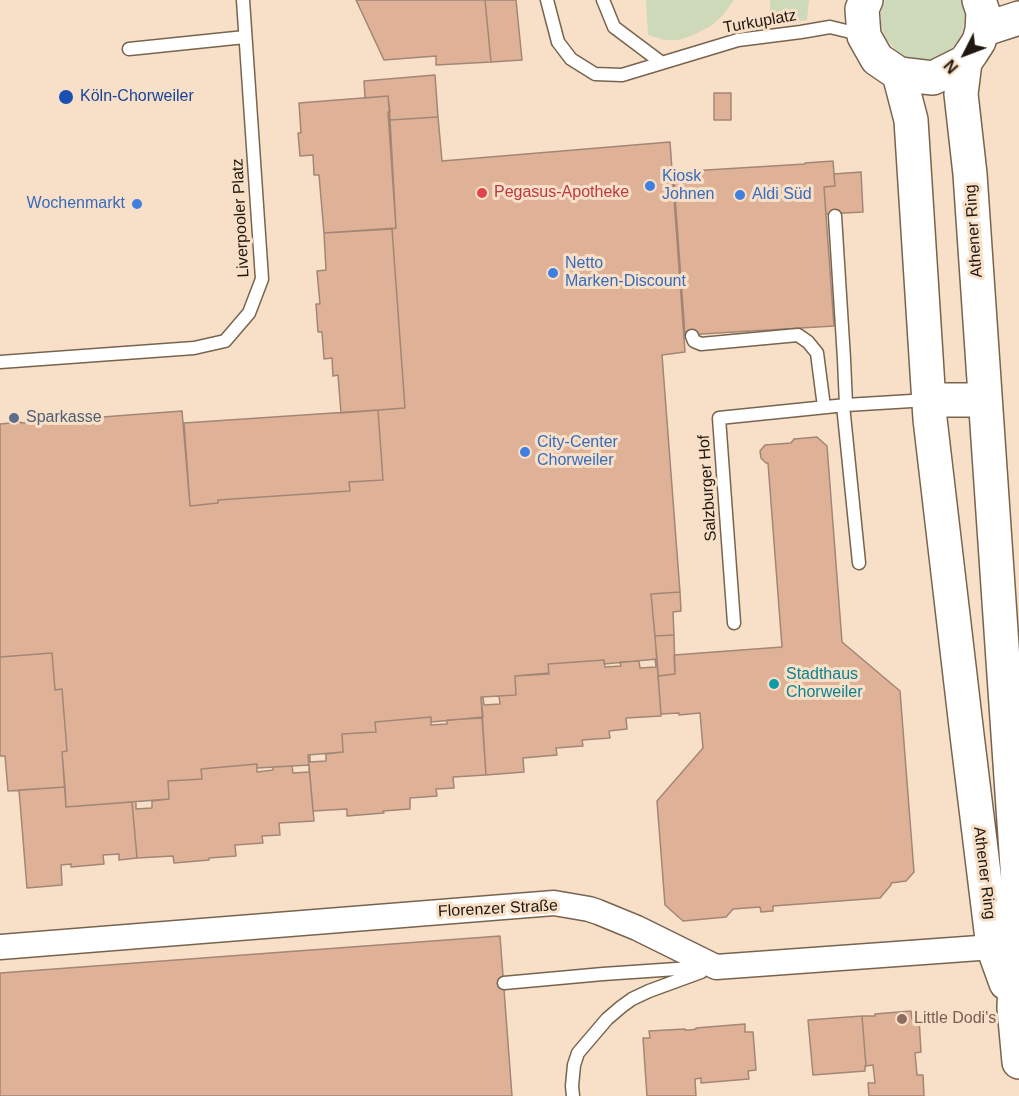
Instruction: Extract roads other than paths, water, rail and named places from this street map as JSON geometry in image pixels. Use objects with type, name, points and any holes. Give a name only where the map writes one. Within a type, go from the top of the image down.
[{"type":"street","points":[[866,0],[862,9],[864,36],[877,59],[899,74]]},
{"type":"street","points":[[981,15],[1019,18]]},
{"type":"street","name":"Athener Ring","points":[[981,15],[979,41],[964,62],[933,78],[899,74],[911,120],[930,419],[967,735],[1005,940],[1019,1062]]},
{"type":"street","name":"Athener Ring","points":[[964,62],[961,93],[970,174],[1018,881],[1005,940]]},
{"type":"street","points":[[929,399],[985,400]]},
{"type":"street","points":[[967,735],[1008,733]]},
{"type":"street","name":"Florenzer Straße","points":[[0,947],[554,903],[598,912],[637,928],[716,967]]},
{"type":"street","points":[[716,967],[1005,940]]},
{"type":"lane","name":"Liverpooler Platz","points":[[0,362],[194,348],[225,341],[249,313],[262,279],[243,0]]},
{"type":"lane","name":"Turkuplatz","points":[[548,0],[558,42],[571,59],[595,74],[622,75],[738,40],[830,27],[864,36]]},
{"type":"lane","points":[[603,0],[614,27],[662,63]]},
{"type":"lane","points":[[129,49],[245,37]]},
{"type":"lane","points":[[835,216],[844,359],[844,405],[859,563]]},
{"type":"lane","points":[[692,336],[694,341],[701,344],[798,335],[817,353],[824,407]]},
{"type":"lane","name":"Salzburger Hof","points":[[734,622],[719,418],[929,399]]},
{"type":"lane","points":[[504,983],[716,967]]},
{"type":"lane","points":[[573,1096],[574,1065],[578,1053],[607,1019],[632,999],[716,967]]},
{"type":"place","name":"Köln-Chorweiler","points":[[66,97]]},
{"type":"place","name":"Kiosk Johnen","points":[[650,186]]},
{"type":"place","name":"Pegasus-Apotheke","points":[[482,193]]},
{"type":"place","name":"Aldi Süd","points":[[740,195]]},
{"type":"place","name":"Wochenmarkt","points":[[137,204]]},
{"type":"place","name":"Netto Marken-Discount","points":[[553,273]]},
{"type":"place","name":"Sparkasse","points":[[14,418]]},
{"type":"place","name":"City-Center Chorweiler","points":[[525,452]]},
{"type":"place","name":"Stadthaus Chorweiler","points":[[774,684]]},
{"type":"place","name":"Little Dodi's","points":[[902,1019]]}]
